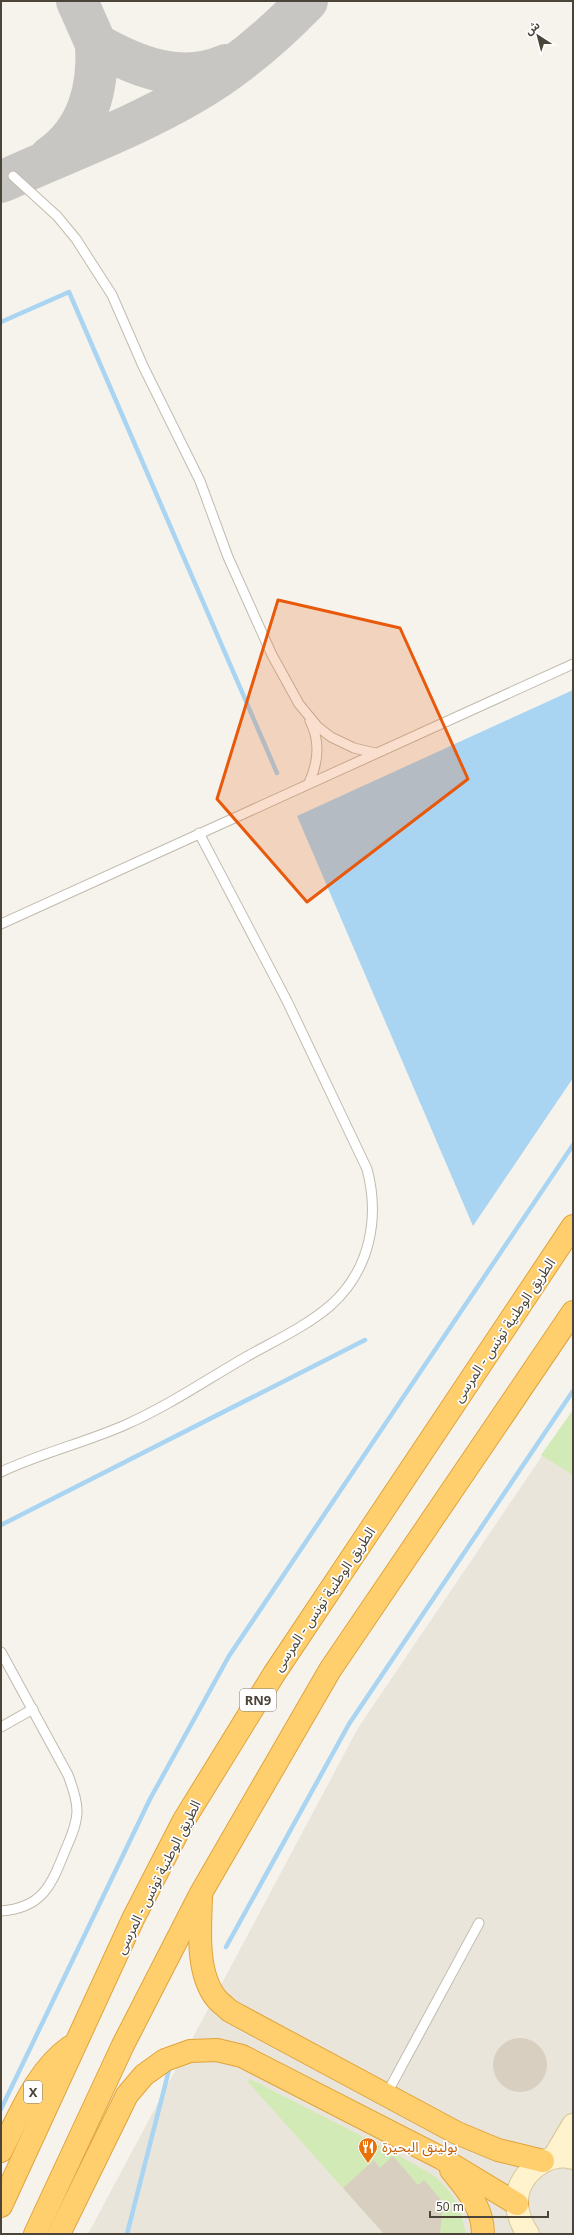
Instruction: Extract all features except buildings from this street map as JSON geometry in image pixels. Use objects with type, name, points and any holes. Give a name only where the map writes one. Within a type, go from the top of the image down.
[{"type":"highway","name":"الطريق الوطنية تونس - المرسى","points":[[1,2206],[133,1919],[184,1820],[274,1674],[573,1226]]},
{"type":"highway","points":[[35,2234],[123,2045],[201,1893],[330,1670],[573,1312]]},
{"type":"highway","points":[[201,1893],[200,1950],[204,1971],[216,1998],[230,2011],[457,2133],[498,2150],[557,2159]]},
{"type":"highway","name":"X","points":[[1,2151],[45,2070],[59,2054],[76,2043]]},
{"type":"highway","points":[[59,2234],[128,2095],[144,2075],[165,2060],[190,2051],[217,2050],[242,2056],[441,2158],[519,2223]]},
{"type":"highway","points":[[441,2158],[473,2197],[483,2220],[483,2234]]},
{"type":"main road","points":[[519,2223],[518,2191],[524,2179],[532,2169],[557,2159],[573,2125]]},
{"type":"lane","points":[[13,176],[56,216],[76,239],[112,294],[143,366],[200,481],[228,557],[272,655],[308,716],[316,737],[318,749],[314,772],[309,783]]},
{"type":"lane","points":[[1,924],[573,664]]},
{"type":"lane","points":[[308,716],[318,727],[344,744],[375,753]]},
{"type":"lane","points":[[1,1472],[44,1454],[100,1435],[155,1410],[317,1316],[331,1305],[346,1288],[361,1264],[368,1248],[373,1216],[372,1195],[367,1169],[287,1001],[199,833]]},
{"type":"lane","points":[[1,1652],[68,1775],[74,1792],[77,1811],[74,1829],[54,1879],[45,1893],[32,1904],[16,1910],[1,1911]]},
{"type":"lane","points":[[1,1727],[32,1709]]},
{"type":"lane","points":[[386,2095],[479,1923]]},
{"type":"highlighted area","points":[[278,600],[400,628],[468,779],[307,902],[217,799]]},
{"type":"shaded area","points":[[573,1410],[573,2234],[88,2234],[358,1728]]},
{"type":"green space","points":[[573,1410],[573,1475],[541,1455]]},
{"type":"green space","name":"بولينق البحيرة","points":[[250,2079],[391,2151],[436,2177],[449,2191],[459,2206],[466,2234],[384,2234],[248,2082]]},
{"type":"water","points":[[573,690],[573,1078],[473,1226],[297,816]]},
{"type":"waterway","points":[[1,322],[69,292],[277,773]]},
{"type":"waterway","points":[[1,2109],[150,1799],[229,1656],[573,1145]]},
{"type":"waterway","points":[[1,1525],[365,1340]]},
{"type":"waterway","points":[[226,1947],[349,1724],[573,1391]]},
{"type":"waterway","points":[[127,2234],[170,2066]]},
{"type":"taxiway","points":[[77,1],[96,44]]},
{"type":"taxiway","points":[[1,182],[121,130],[168,107],[207,85],[252,52],[307,1]]},
{"type":"taxiway","points":[[50,157],[74,134],[88,107],[93,92],[96,44],[142,66],[175,73],[209,71],[226,65]]},
{"type":"place","name":"بولينق البحيرة","points":[[368,2164]]}]
